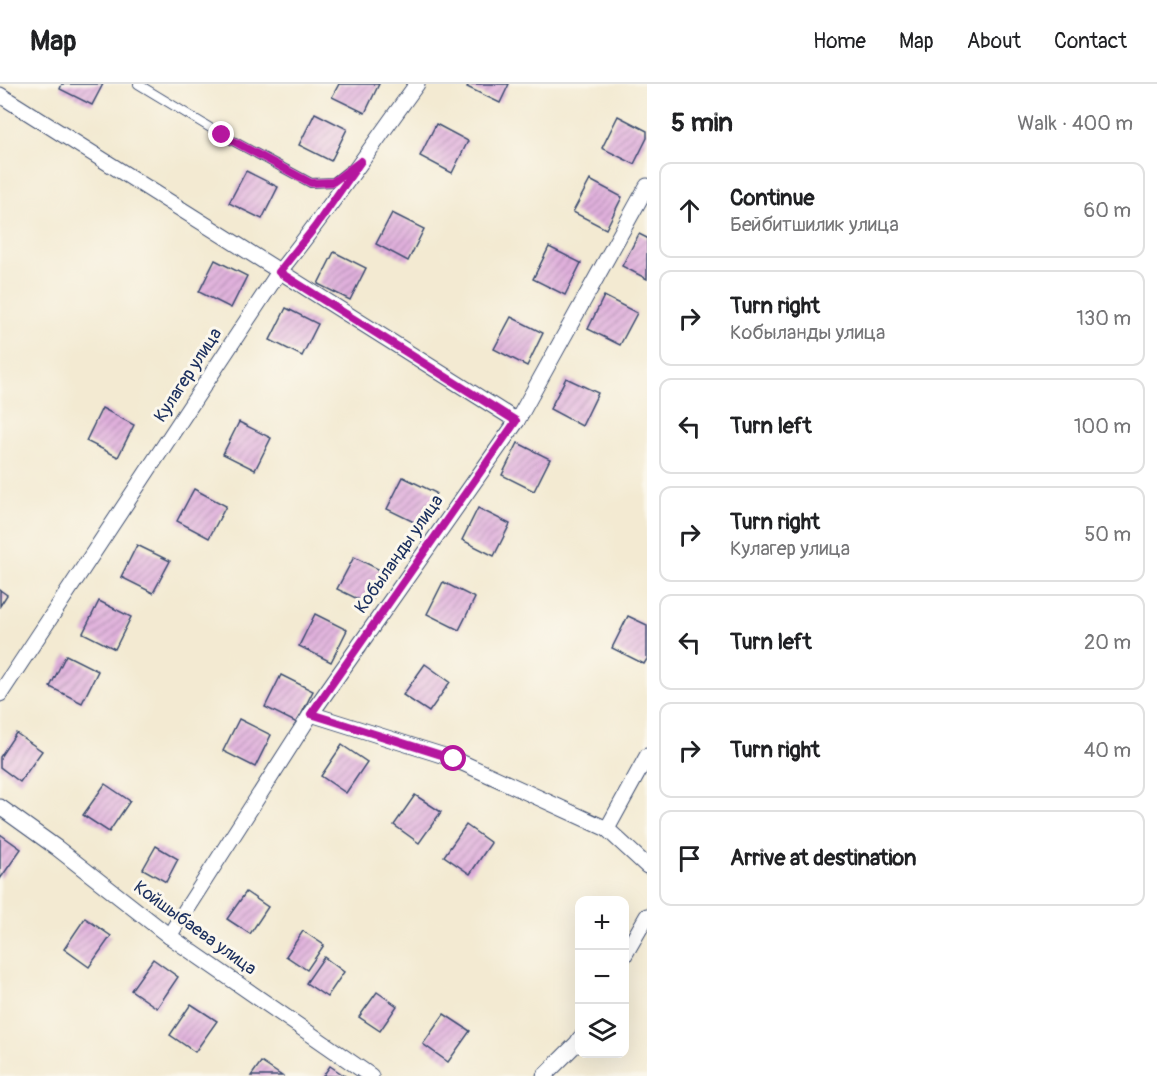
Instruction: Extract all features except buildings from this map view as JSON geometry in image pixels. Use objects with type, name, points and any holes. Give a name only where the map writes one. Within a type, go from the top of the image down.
[{"type":"street","name":"Кулагер улица","points":[[0,694],[279,272],[315,227],[417,84]]},
{"type":"street","points":[[0,95],[516,421]]},
{"type":"street","name":"Кобыланды улица","points":[[169,936],[311,714],[516,421],[647,186]]},
{"type":"street","points":[[311,714],[454,759],[607,829],[647,866]]},
{"type":"street","points":[[607,829],[647,756]]},
{"type":"street","name":"Койшыбаева улица","points":[[0,807],[57,848],[169,936],[371,1076]]},
{"type":"street","points":[[627,950],[647,915]]},
{"type":"street","points":[[544,1076],[575,1045]]},
{"type":"lane","points":[[138,84],[222,135],[311,183],[333,182],[361,161]]},
{"type":"route","points":[[222,135],[311,183],[333,182],[361,161],[315,227],[279,272],[516,421],[311,714],[454,759]]}]
